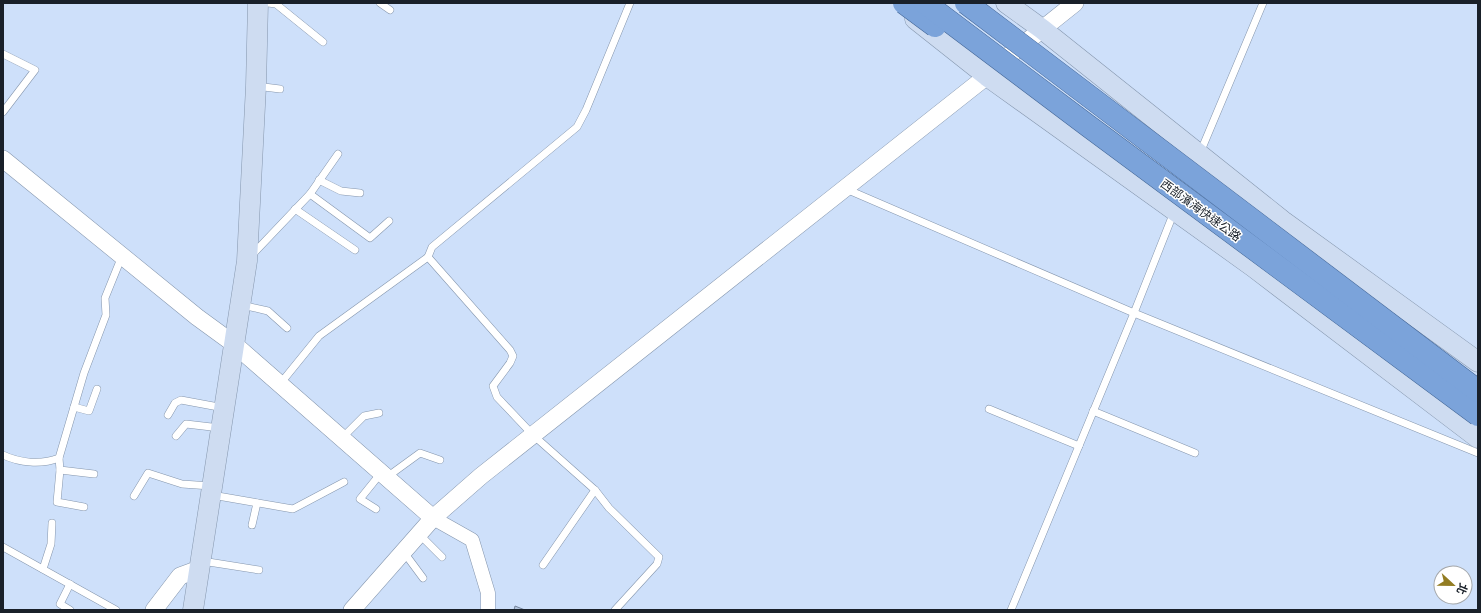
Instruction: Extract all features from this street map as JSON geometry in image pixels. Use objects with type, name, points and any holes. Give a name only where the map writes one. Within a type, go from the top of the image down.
[{"type":"highway","points":[[904,3],[1082,137],[1254,249]]},
{"type":"highway","name":"西部濱海快速公路","points":[[926,3],[1478,415]]},
{"type":"highway","name":"西部濱海快速公路","points":[[966,3],[1264,227],[1478,391]]},
{"type":"highway","points":[[990,3],[1112,96],[1264,227]]},
{"type":"main road","points":[[193,610],[247,261],[256,86],[258,3]]},
{"type":"main road","points":[[895,3],[1330,312],[1345,338]]},
{"type":"main road","points":[[914,3],[991,71],[1478,438]]},
{"type":"main road","points":[[976,3],[1338,275],[1362,280]]},
{"type":"main road","points":[[1006,3],[1042,29],[1283,221],[1362,280],[1478,362]]},
{"type":"street","points":[[352,610],[402,551],[433,518],[481,476],[1075,3]]},
{"type":"street","points":[[5,165],[122,256],[197,317],[234,344],[433,518],[472,540],[488,593],[488,610]]},
{"type":"street","points":[[154,610],[180,576],[200,565]]},
{"type":"lane","points":[[268,3],[276,4],[323,42]]},
{"type":"lane","points":[[380,3],[390,10]]},
{"type":"lane","points":[[280,384],[319,336],[428,257],[432,247],[576,127],[586,110],[630,3]]},
{"type":"lane","points":[[1199,155],[1263,3]]},
{"type":"lane","points":[[3,54],[35,70],[4,108]]},
{"type":"lane","points":[[256,86],[280,90]]},
{"type":"lane","points":[[247,261],[310,194],[338,154]]},
{"type":"lane","points":[[319,180],[342,191],[360,193]]},
{"type":"lane","points":[[844,188],[1134,313],[1478,452]]},
{"type":"lane","points":[[310,194],[370,238],[389,221]]},
{"type":"lane","points":[[295,209],[355,250]]},
{"type":"lane","points":[[1011,610],[1175,210]]},
{"type":"lane","points":[[84,507],[57,502],[60,470],[59,458],[84,372],[106,315],[105,298],[122,256]]},
{"type":"lane","points":[[428,257],[510,350],[512,356],[510,363],[493,386],[494,393],[533,435],[595,490],[609,508],[658,557],[657,564],[615,610]]},
{"type":"lane","points":[[240,305],[268,311],[288,328]]},
{"type":"lane","points":[[74,407],[89,411],[97,390]]},
{"type":"lane","points":[[168,415],[175,403],[181,400],[224,408]]},
{"type":"lane","points":[[989,409],[1079,446]]},
{"type":"lane","points":[[1093,411],[1195,452]]},
{"type":"lane","points":[[342,438],[364,416],[378,414]]},
{"type":"lane","points":[[176,436],[186,424],[221,428]]},
{"type":"lane","points":[[376,509],[360,499],[384,475],[420,453],[440,460]]},
{"type":"lane","points":[[3,455],[14,460],[47,463],[59,458]]},
{"type":"lane","points":[[60,470],[94,474]]},
{"type":"lane","points":[[134,496],[148,473],[182,484],[257,503],[293,509],[344,482]]},
{"type":"lane","points":[[543,565],[595,490]]},
{"type":"lane","points":[[252,525],[257,503]]},
{"type":"lane","points":[[43,569],[51,544],[52,523]]},
{"type":"lane","points":[[419,533],[442,556]]},
{"type":"lane","points":[[3,547],[116,610]]},
{"type":"lane","points":[[402,551],[424,578]]},
{"type":"lane","points":[[200,565],[259,570]]},
{"type":"lane","points":[[70,584],[60,604],[70,610]]},
{"type":"lane","points":[[99,610],[104,603]]},
{"type":"building","points":[[515,606],[525,610],[514,610]]}]
